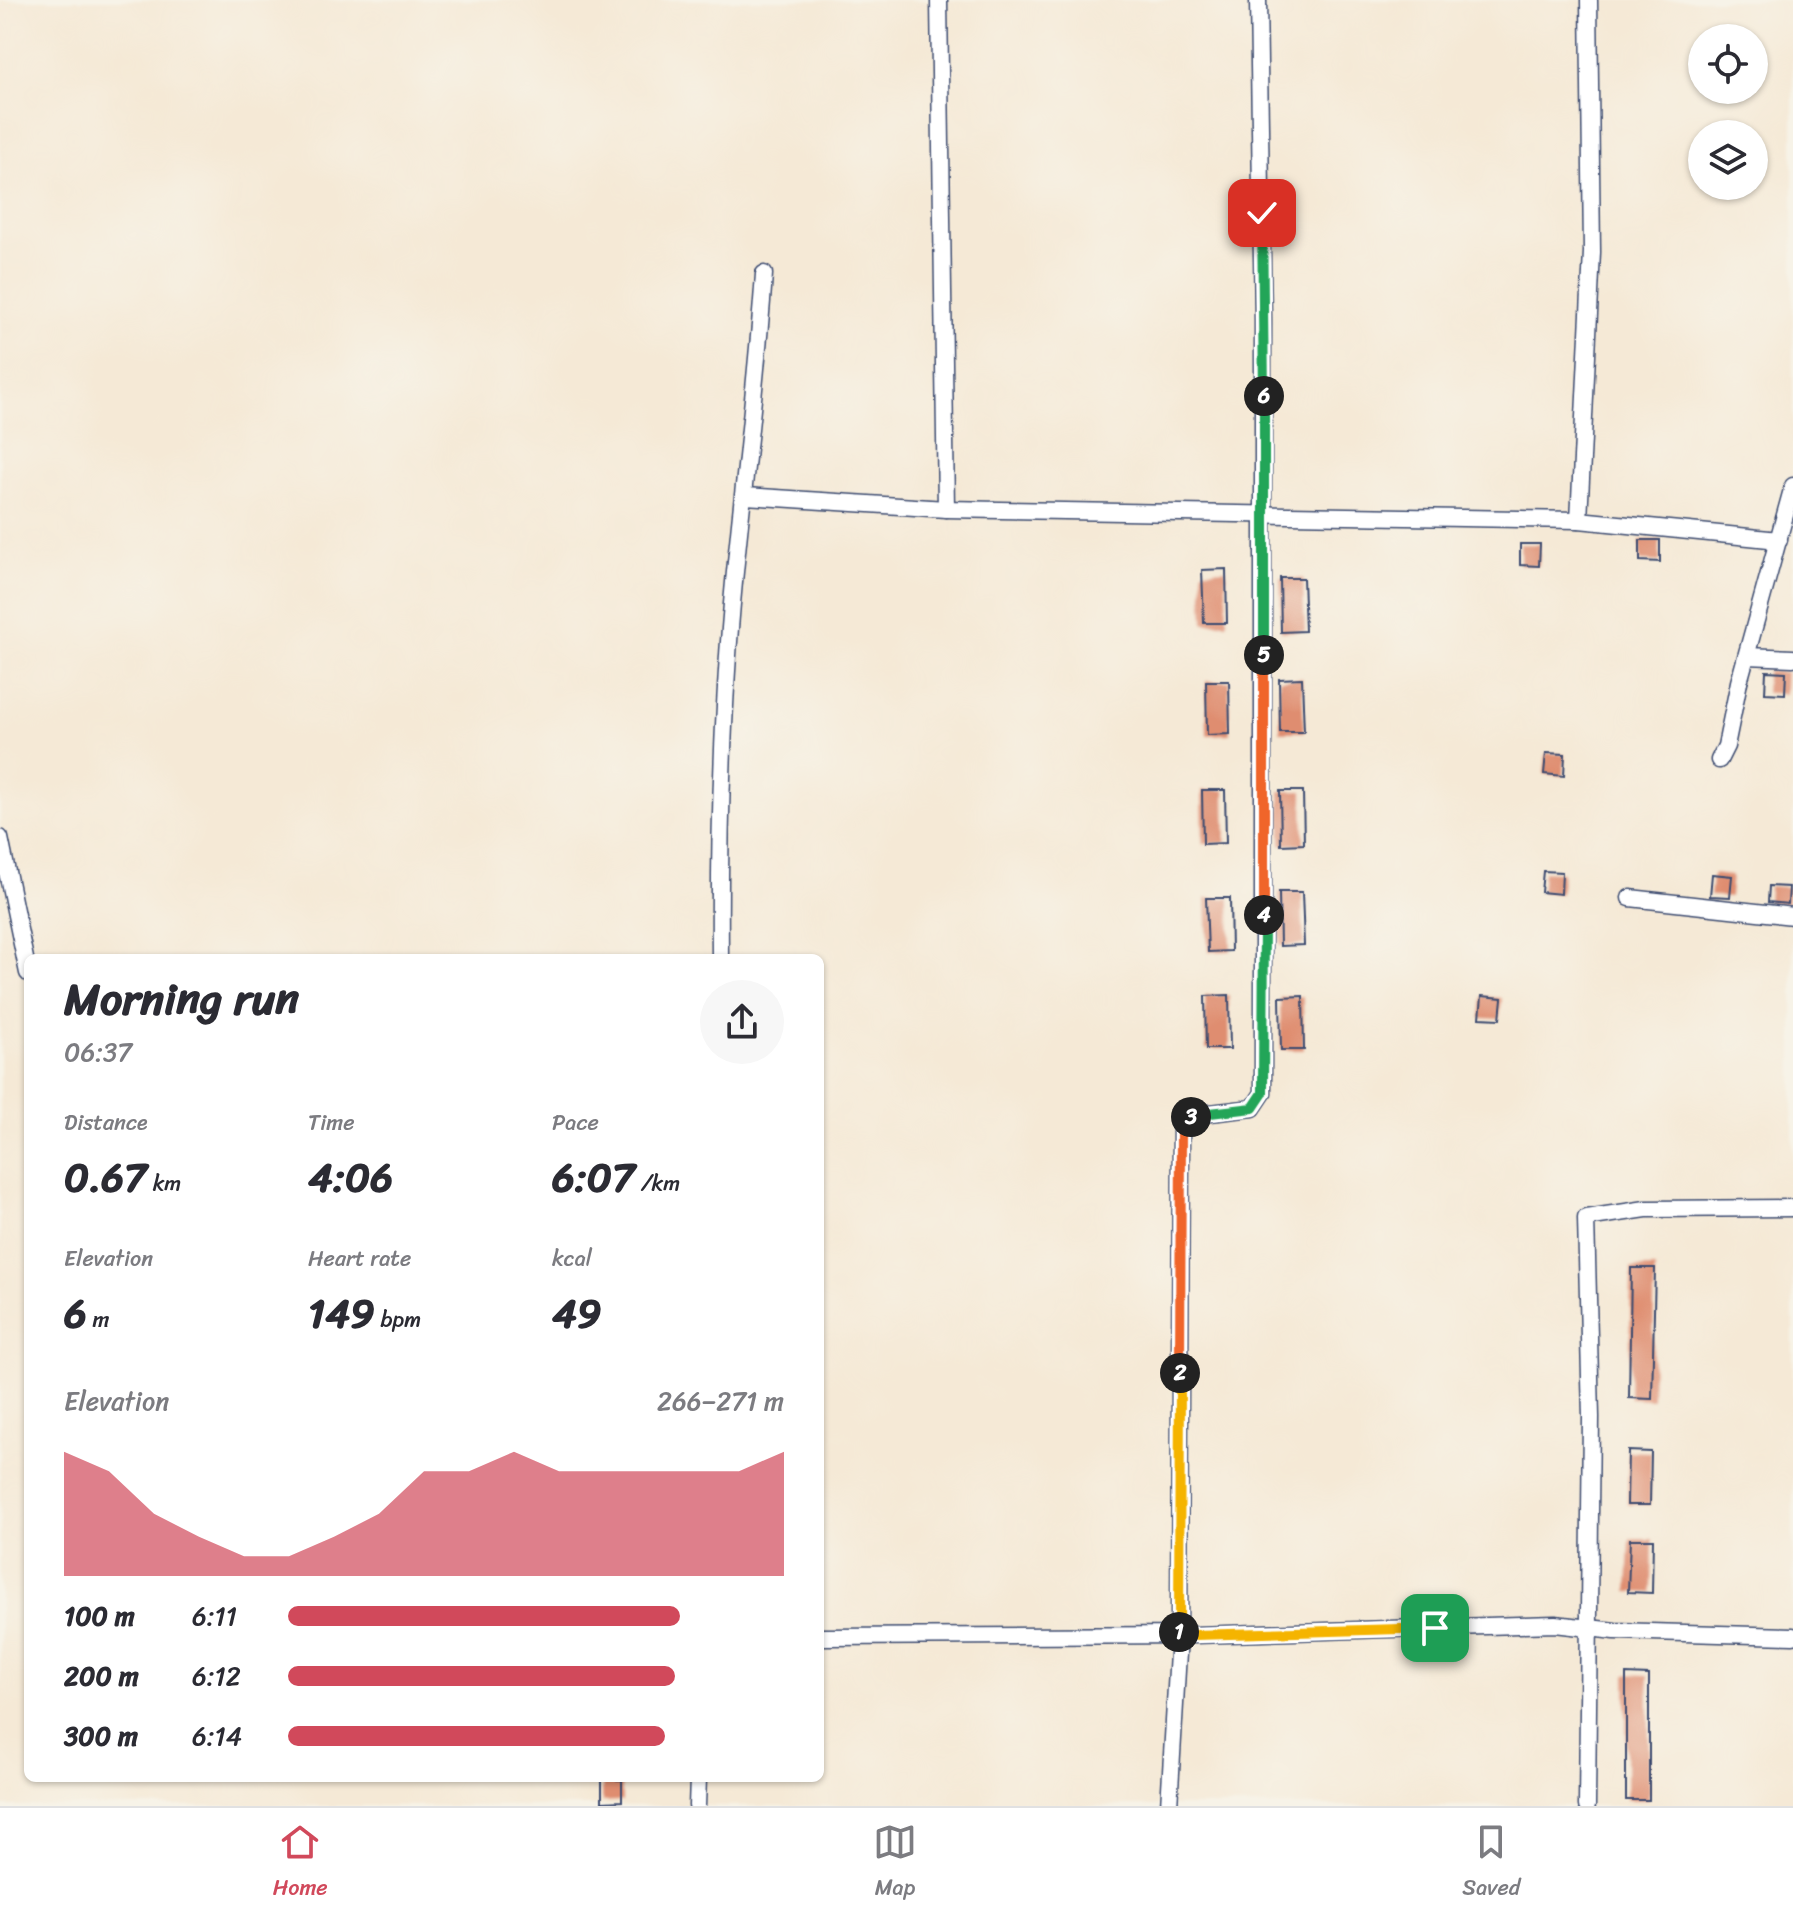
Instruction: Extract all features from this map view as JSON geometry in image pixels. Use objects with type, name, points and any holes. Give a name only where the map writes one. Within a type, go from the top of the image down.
[{"type":"street","points":[[939,0],[946,509]]},
{"type":"street","points":[[1169,1806],[1179,1636],[1181,1127],[1193,1115],[1253,1108],[1263,1093],[1264,513],[1258,0]]},
{"type":"street","points":[[1579,520],[1592,252],[1589,0]]},
{"type":"street","points":[[720,954],[719,832],[734,583],[757,384],[764,274]]},
{"type":"street","points":[[1719,760],[1726,746],[1793,486]]},
{"type":"street","points":[[745,496],[946,509],[1579,520],[1779,540]]},
{"type":"street","points":[[1747,656],[1793,658]]},
{"type":"street","points":[[0,838],[24,954]]},
{"type":"street","points":[[1630,898],[1793,916]]},
{"type":"street","points":[[1587,1806],[1591,1417],[1586,1218],[1646,1209],[1793,1208]]},
{"type":"street","points":[[824,1637],[1179,1636],[1555,1624],[1615,1631],[1793,1636]]},
{"type":"street","points":[[697,1806],[698,1782]]},
{"type":"building","points":[[1640,540],[1660,540],[1660,562],[1640,561]]},
{"type":"building","points":[[1520,544],[1540,544],[1539,566],[1520,565]]},
{"type":"building","points":[[1226,569],[1227,623],[1204,623],[1202,570]]},
{"type":"building","points":[[1280,578],[1303,578],[1305,631],[1281,632]]},
{"type":"building","points":[[1766,671],[1786,672],[1785,694],[1765,693]]},
{"type":"building","points":[[1302,678],[1304,732],[1280,732],[1279,679]]},
{"type":"building","points":[[1206,681],[1229,681],[1230,734],[1207,735]]},
{"type":"building","points":[[1546,753],[1565,754],[1564,776],[1544,774]]},
{"type":"building","points":[[1202,790],[1225,790],[1226,843],[1203,844]]},
{"type":"building","points":[[1280,791],[1303,791],[1304,844],[1281,845]]},
{"type":"building","points":[[1543,871],[1562,872],[1561,894],[1541,892]]},
{"type":"building","points":[[1712,874],[1732,876],[1730,897],[1710,896]]},
{"type":"building","points":[[1769,886],[1789,887],[1788,904],[1768,902]]},
{"type":"building","points":[[1279,892],[1302,892],[1304,945],[1280,946]]},
{"type":"building","points":[[1206,898],[1230,898],[1231,951],[1208,952]]},
{"type":"building","points":[[1229,995],[1230,1049],[1206,1049],[1205,996]]},
{"type":"building","points":[[1303,996],[1304,1050],[1281,1050],[1280,997]]},
{"type":"building","points":[[1482,996],[1502,998],[1500,1019],[1480,1018]]},
{"type":"building","points":[[1631,1268],[1655,1268],[1652,1399],[1629,1398]]},
{"type":"building","points":[[1628,1451],[1651,1452],[1650,1505],[1627,1505]]},
{"type":"building","points":[[1630,1539],[1653,1539],[1652,1593],[1628,1592]]},
{"type":"building","points":[[1626,1674],[1649,1675],[1649,1800],[1626,1800]]},
{"type":"building","points":[[602,1782],[622,1782],[622,1801],[602,1802]]},
{"type":"route","points":[[1262,213],[1263,1093],[1253,1108],[1193,1115],[1181,1127],[1179,1636],[1435,1628]]}]
